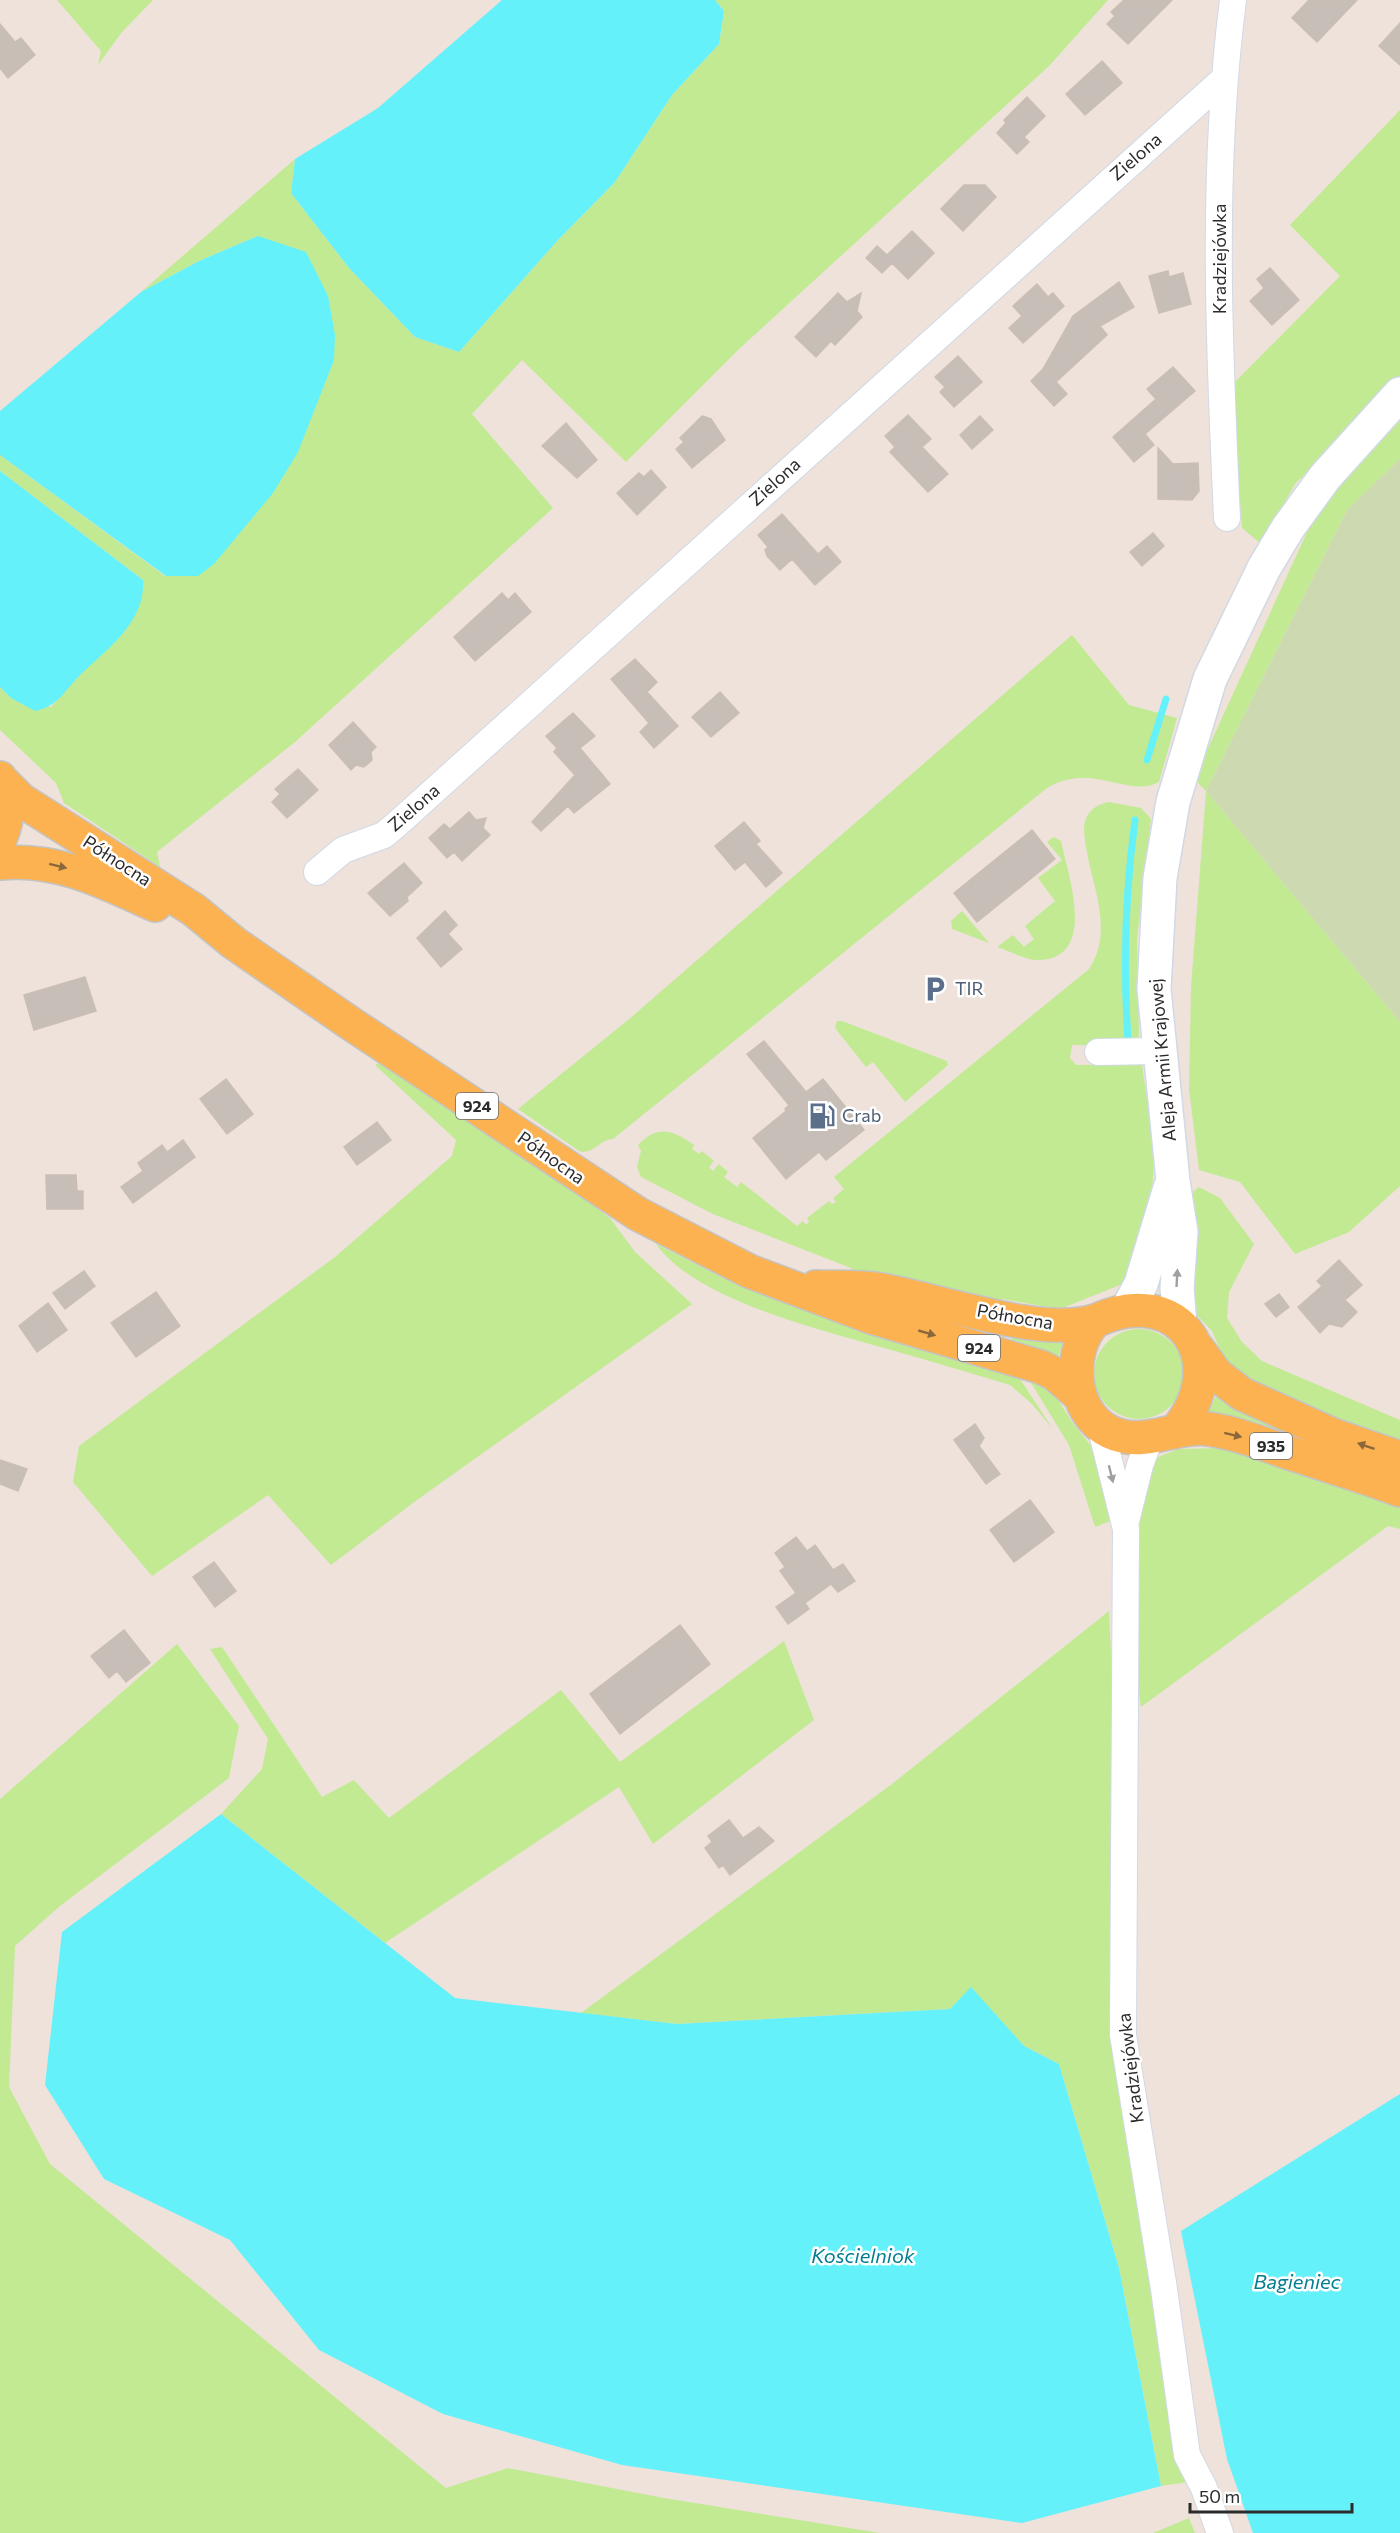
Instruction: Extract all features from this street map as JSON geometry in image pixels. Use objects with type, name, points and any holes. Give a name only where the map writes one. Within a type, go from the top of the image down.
[{"type":"main road","name":"Aleja Armii Krajowej","points":[[1189,1337],[1177,1288],[1181,1232],[1173,1181],[1154,989],[1160,878],[1173,802],[1210,679],[1254,587],[1288,528],[1325,477],[1400,394]]},
{"type":"main road","name":"924","points":[[0,779],[5,791],[8,815],[0,839]]},
{"type":"main road","name":"Północna","points":[[0,779],[21,800],[194,910],[234,943],[607,1196],[729,1262],[871,1317],[1041,1367],[1055,1374],[1078,1394]]},
{"type":"main road","name":"Północna","points":[[0,862],[34,861],[78,872],[234,943]]},
{"type":"main road","name":"Aleja Armii Krajowej","points":[[1127,1310],[1144,1276],[1173,1181]]},
{"type":"main road","name":"Północna","points":[[793,1287],[879,1290],[1045,1325],[1077,1325],[1095,1320]]},
{"type":"main road","name":"924","points":[[1095,1320],[1127,1310],[1155,1311],[1189,1337]]},
{"type":"main road","points":[[1078,1394],[1080,1351],[1085,1336],[1095,1320]]},
{"type":"main road","points":[[1162,1435],[1186,1417],[1194,1397],[1201,1363],[1189,1337]]},
{"type":"main road","name":"935","points":[[1189,1337],[1216,1374],[1242,1394],[1333,1435],[1400,1458]]},
{"type":"main road","name":"924","points":[[1078,1394],[1084,1408],[1100,1425],[1128,1437],[1162,1435]]},
{"type":"main road","name":"935","points":[[1162,1435],[1198,1428],[1242,1437],[1400,1490]]},
{"type":"street","name":"Kradziejówka","points":[[1227,518],[1220,366],[1220,165],[1224,79],[1233,0]]},
{"type":"street","name":"Zielona","points":[[316,872],[342,850],[384,835],[397,824],[1224,79]]},
{"type":"street","points":[[1098,1052],[1159,1051]]},
{"type":"street","name":"Kradziejówka","points":[[1100,1425],[1116,1493],[1126,1521],[1123,2035],[1164,2289],[1187,2455],[1204,2488],[1220,2533]]},
{"type":"street","name":"Kradziejówka","points":[[1126,1521],[1162,1435]]},
{"type":"green space","points":[[57,0],[153,0],[122,32],[98,65],[101,51]]},
{"type":"green space","points":[[715,0],[1108,0],[1049,66],[739,349],[626,462],[522,360],[472,414],[553,508],[295,742],[157,852],[160,867],[64,803],[56,783],[0,730],[0,687],[11,698],[51,707],[78,677],[143,580],[0,471],[0,455],[165,576],[191,574],[207,569],[235,536],[258,236],[199,261],[141,292],[295,159],[291,193],[349,268],[415,337],[459,352],[557,241],[615,182],[672,95],[719,44],[724,11]]},
{"type":"green space","points":[[1400,110],[1400,379],[1295,484],[1261,544],[1242,528],[1231,386],[1340,276],[1290,225]]},
{"type":"green space","points":[[1400,421],[1400,459],[1347,510],[1206,791],[1194,779],[1308,530],[1350,471]]},
{"type":"green space","points":[[1400,459],[1400,1022],[1206,791],[1347,510]]},
{"type":"green space","points":[[1072,635],[1129,705],[1177,718],[1159,782],[1148,786],[1135,786],[1079,778],[1063,781],[1047,788],[613,1139],[588,1151],[579,1151],[518,1109],[628,1020]]},
{"type":"green space","points":[[1206,791],[1400,1022],[1400,1186],[1349,1232],[1295,1254],[1240,1182],[1199,1170],[1189,1089],[1191,987]]},
{"type":"green space","points":[[1109,802],[1141,808],[1151,819],[1137,939],[1139,1038],[1131,1046],[1072,1045],[1070,1058],[1076,1065],[1142,1064],[1152,1140],[1153,1178],[1145,1224],[1124,1281],[1120,1285],[1065,1307],[1048,1307],[1002,1299],[1000,1305],[854,1272],[851,1268],[713,1214],[641,1177],[637,1167],[641,1151],[638,1145],[652,1134],[666,1132],[673,1133],[694,1145],[692,1149],[699,1154],[702,1151],[714,1161],[709,1167],[713,1171],[719,1164],[728,1172],[724,1177],[737,1187],[741,1182],[797,1226],[803,1221],[806,1225],[809,1222],[807,1218],[829,1201],[832,1204],[836,1202],[833,1198],[844,1189],[834,1177],[1089,969],[1097,952],[1101,935],[1098,900],[1084,828],[1091,810]]},
{"type":"green space","points":[[1054,837],[1061,841],[1069,874],[1075,913],[1074,931],[1068,946],[1056,956],[1037,960],[1022,957],[997,947],[1013,935],[1024,947],[1034,939],[1025,926],[1055,901],[1038,878],[1062,860],[1047,842]]},
{"type":"green space","points":[[962,911],[989,943],[952,929],[951,921]]},
{"type":"green space","points":[[837,1021],[947,1061],[948,1065],[905,1102],[873,1062],[866,1067],[835,1028]]},
{"type":"green space","points":[[387,1059],[487,1127],[610,1218],[635,1252],[692,1304],[417,1500],[331,1565],[268,1495],[152,1576],[73,1482],[79,1446],[335,1257],[452,1156],[456,1140],[375,1065]]},
{"type":"green space","points":[[1199,1187],[1220,1198],[1254,1244],[1229,1292],[1227,1318],[1242,1342],[1262,1361],[1400,1420],[1400,1449],[1236,1376],[1224,1359],[1212,1331],[1186,1304],[1189,1195]]},
{"type":"green space","points":[[656,1244],[724,1278],[818,1313],[990,1364],[990,1370],[1020,1379],[1053,1429],[1032,1404],[1010,1385],[798,1323],[731,1298],[700,1282],[675,1264]]},
{"type":"green space","points":[[1139,1329],[1156,1333],[1171,1342],[1180,1357],[1184,1374],[1180,1391],[1171,1406],[1156,1415],[1139,1419],[1122,1415],[1107,1406],[1098,1391],[1094,1374],[1098,1357],[1107,1342],[1122,1333]]},
{"type":"green space","points":[[1014,1331],[1063,1341],[1058,1357],[1011,1344]]},
{"type":"green space","points":[[1025,1373],[1039,1379],[1057,1398],[1072,1422],[1096,1452],[1113,1520],[1095,1527],[1069,1445]]},
{"type":"green space","points":[[1216,1396],[1400,1475],[1208,1413]]},
{"type":"green space","points":[[1222,1448],[1400,1506],[1400,1529],[1388,1526],[1141,1707],[1137,1677],[1140,1517],[1154,1459],[1178,1449]]},
{"type":"green space","points":[[1109,1611],[1136,2194],[1174,2448],[1188,2482],[1161,2486],[1119,2268],[1059,2064],[1024,2046],[971,1988],[950,2009],[677,2024],[581,2013],[892,1784]]},
{"type":"green space","points":[[784,1641],[814,1720],[653,1844],[619,1787],[385,1943],[221,1814],[262,1769],[268,1739],[210,1649],[222,1647],[322,1797],[354,1780],[389,1818],[561,1690],[620,1762]]},
{"type":"green space","points":[[177,1644],[239,1726],[229,1778],[60,1906],[15,1946],[9,2087],[50,2164],[446,2488],[508,2468],[664,2498],[880,2533],[0,2533],[0,1799]]},
{"type":"green space","points":[[1189,2518],[1195,2533],[1153,2533]]},
{"type":"water","points":[[502,0],[715,0],[724,11],[719,44],[672,95],[615,182],[557,241],[459,352],[415,337],[349,268],[291,193],[295,159],[378,108]]},
{"type":"water","points":[[258,236],[306,252],[328,296],[335,335],[334,360],[298,452],[273,493],[214,564],[198,576],[166,576],[0,455],[0,411],[141,292],[199,261]]},
{"type":"water","points":[[0,471],[143,580],[138,608],[123,633],[56,702],[35,711],[11,698],[0,687]]},
{"type":"water","name":"Kościelniok","points":[[221,1814],[455,1998],[677,2024],[950,2009],[971,1987],[1024,2046],[1059,2064],[1119,2268],[1161,2486],[1022,2523],[622,2465],[443,2414],[319,2350],[230,2240],[104,2179],[45,2085],[62,1932]]},
{"type":"water","name":"Bagieniec","points":[[1400,2094],[1400,2533],[1253,2533],[1227,2459],[1181,2231]]},
{"type":"building","points":[[1124,0],[1172,0],[1128,44],[1107,24],[1115,16],[1111,12]]},
{"type":"building","points":[[1309,0],[1357,0],[1317,42],[1292,18]]},
{"type":"building","points":[[1400,23],[1400,65],[1379,46]]},
{"type":"building","points":[[0,24],[15,42],[21,38],[35,55],[8,78],[0,68]]},
{"type":"building","points":[[1102,61],[1122,83],[1085,115],[1066,94]]},
{"type":"building","points":[[1027,97],[1045,116],[1024,137],[1029,142],[1017,154],[997,133],[1006,123],[1004,120]]},
{"type":"building","points":[[964,185],[985,185],[996,197],[963,231],[941,209]]},
{"type":"building","points":[[912,231],[934,253],[908,279],[892,263],[882,273],[866,258],[877,246],[887,255]]},
{"type":"building","points":[[1270,268],[1299,300],[1272,325],[1250,301],[1264,288],[1257,279]]},
{"type":"building","points":[[1168,271],[1169,277],[1183,273],[1191,304],[1159,313],[1149,276]]},
{"type":"building","points":[[1119,282],[1134,307],[1100,326],[1107,335],[1056,382],[1067,394],[1054,406],[1031,381],[1043,369],[1073,316]]},
{"type":"building","points":[[1037,284],[1048,297],[1053,293],[1064,306],[1023,343],[1009,328],[1022,316],[1013,306]]},
{"type":"building","points":[[838,293],[847,302],[861,293],[857,311],[862,317],[835,345],[831,341],[816,357],[795,337]]},
{"type":"building","points":[[958,356],[982,382],[954,407],[940,392],[945,387],[935,377]]},
{"type":"building","points":[[1173,367],[1195,391],[1145,434],[1154,445],[1134,462],[1113,437],[1156,399],[1147,389]]},
{"type":"building","points":[[908,415],[931,439],[922,447],[948,474],[928,492],[890,452],[895,447],[885,436]]},
{"type":"building","points":[[702,416],[711,419],[725,440],[692,468],[676,449],[684,442],[680,438]]},
{"type":"building","points":[[980,416],[993,430],[972,449],[960,435]]},
{"type":"building","points":[[566,423],[597,460],[577,478],[542,446]]},
{"type":"building","points":[[1158,448],[1173,464],[1198,463],[1199,491],[1192,500],[1158,499]]},
{"type":"building","points":[[651,470],[666,487],[637,515],[617,493],[639,473],[644,477]]},
{"type":"building","points":[[782,514],[818,554],[827,546],[841,562],[815,585],[792,559],[780,570],[767,556],[765,550],[768,547],[758,535]]},
{"type":"building","points":[[1153,533],[1164,546],[1142,566],[1130,552]]},
{"type":"building","points":[[502,593],[508,600],[515,593],[531,612],[475,661],[454,637]]},
{"type":"building","points":[[635,659],[657,682],[647,692],[678,726],[654,748],[640,732],[649,723],[611,679]]},
{"type":"building","points":[[720,692],[739,713],[711,737],[692,717]]},
{"type":"building","points":[[573,713],[595,736],[580,748],[610,784],[574,813],[568,806],[541,831],[532,822],[575,775],[554,752],[557,748],[546,736]]},
{"type":"building","points":[[353,722],[376,747],[371,752],[372,760],[364,767],[356,765],[351,770],[329,745]]},
{"type":"building","points":[[298,769],[318,790],[287,818],[272,802],[280,794],[275,789]]},
{"type":"building","points":[[469,812],[476,820],[486,818],[483,828],[490,835],[462,861],[454,852],[447,858],[429,838],[444,824],[450,829]]},
{"type":"building","points":[[744,822],[760,841],[756,844],[782,873],[766,887],[745,862],[735,870],[715,846]]},
{"type":"building","points":[[1032,830],[1055,859],[977,922],[954,893]]},
{"type":"building","points":[[404,863],[422,883],[407,897],[408,901],[390,916],[368,893]]},
{"type":"building","points":[[445,911],[457,925],[448,934],[462,949],[441,967],[417,938]]},
{"type":"building","points":[[85,977],[96,1011],[34,1030],[24,995]]},
{"type":"building","points":[[764,1041],[806,1092],[823,1079],[864,1130],[826,1160],[819,1152],[786,1179],[753,1138],[786,1111],[789,1105],[747,1054]]},
{"type":"building","points":[[226,1079],[253,1114],[227,1134],[200,1099]]},
{"type":"building","points":[[377,1122],[391,1140],[357,1165],[344,1147]]},
{"type":"building","points":[[183,1140],[195,1157],[133,1203],[121,1187],[143,1171],[138,1163],[162,1145],[167,1152]]},
{"type":"building","points":[[46,1175],[76,1175],[77,1191],[83,1191],[83,1209],[47,1209]]},
{"type":"building","points":[[1339,1260],[1362,1285],[1345,1300],[1357,1312],[1342,1327],[1329,1324],[1320,1333],[1298,1307],[1322,1286],[1317,1281]]},
{"type":"building","points":[[84,1271],[95,1286],[65,1309],[53,1293]]},
{"type":"building","points":[[156,1292],[180,1326],[136,1357],[111,1323]]},
{"type":"building","points":[[1279,1294],[1289,1307],[1276,1317],[1265,1304]]},
{"type":"building","points":[[48,1303],[67,1330],[37,1352],[19,1326]]},
{"type":"building","points":[[975,1424],[984,1438],[979,1446],[1000,1474],[986,1484],[954,1440]]},
{"type":"building","points":[[0,1460],[27,1469],[18,1491],[0,1484]]},
{"type":"building","points":[[1030,1500],[1054,1532],[1014,1562],[990,1530]]},
{"type":"building","points":[[796,1537],[807,1551],[815,1545],[833,1570],[843,1564],[855,1581],[838,1592],[831,1584],[805,1603],[809,1609],[788,1624],[776,1607],[796,1593],[780,1571],[785,1567],[775,1553]]},
{"type":"building","points":[[214,1562],[236,1591],[215,1607],[193,1577]]},
{"type":"building","points":[[680,1625],[710,1664],[620,1734],[590,1694]]},
{"type":"building","points":[[124,1630],[150,1663],[126,1682],[117,1671],[109,1678],[91,1656]]},
{"type":"building","points":[[729,1820],[743,1838],[759,1827],[774,1841],[730,1875],[723,1865],[719,1868],[705,1848],[712,1842],[708,1836]]},
{"type":"waterway","points":[[1147,760],[1166,699]]},
{"type":"waterway","points":[[1128,1040],[1126,930],[1135,820]]},
{"type":"place","name":"TIR","points":[[935,989]]},
{"type":"place","name":"Crab","points":[[822,1116]]}]
